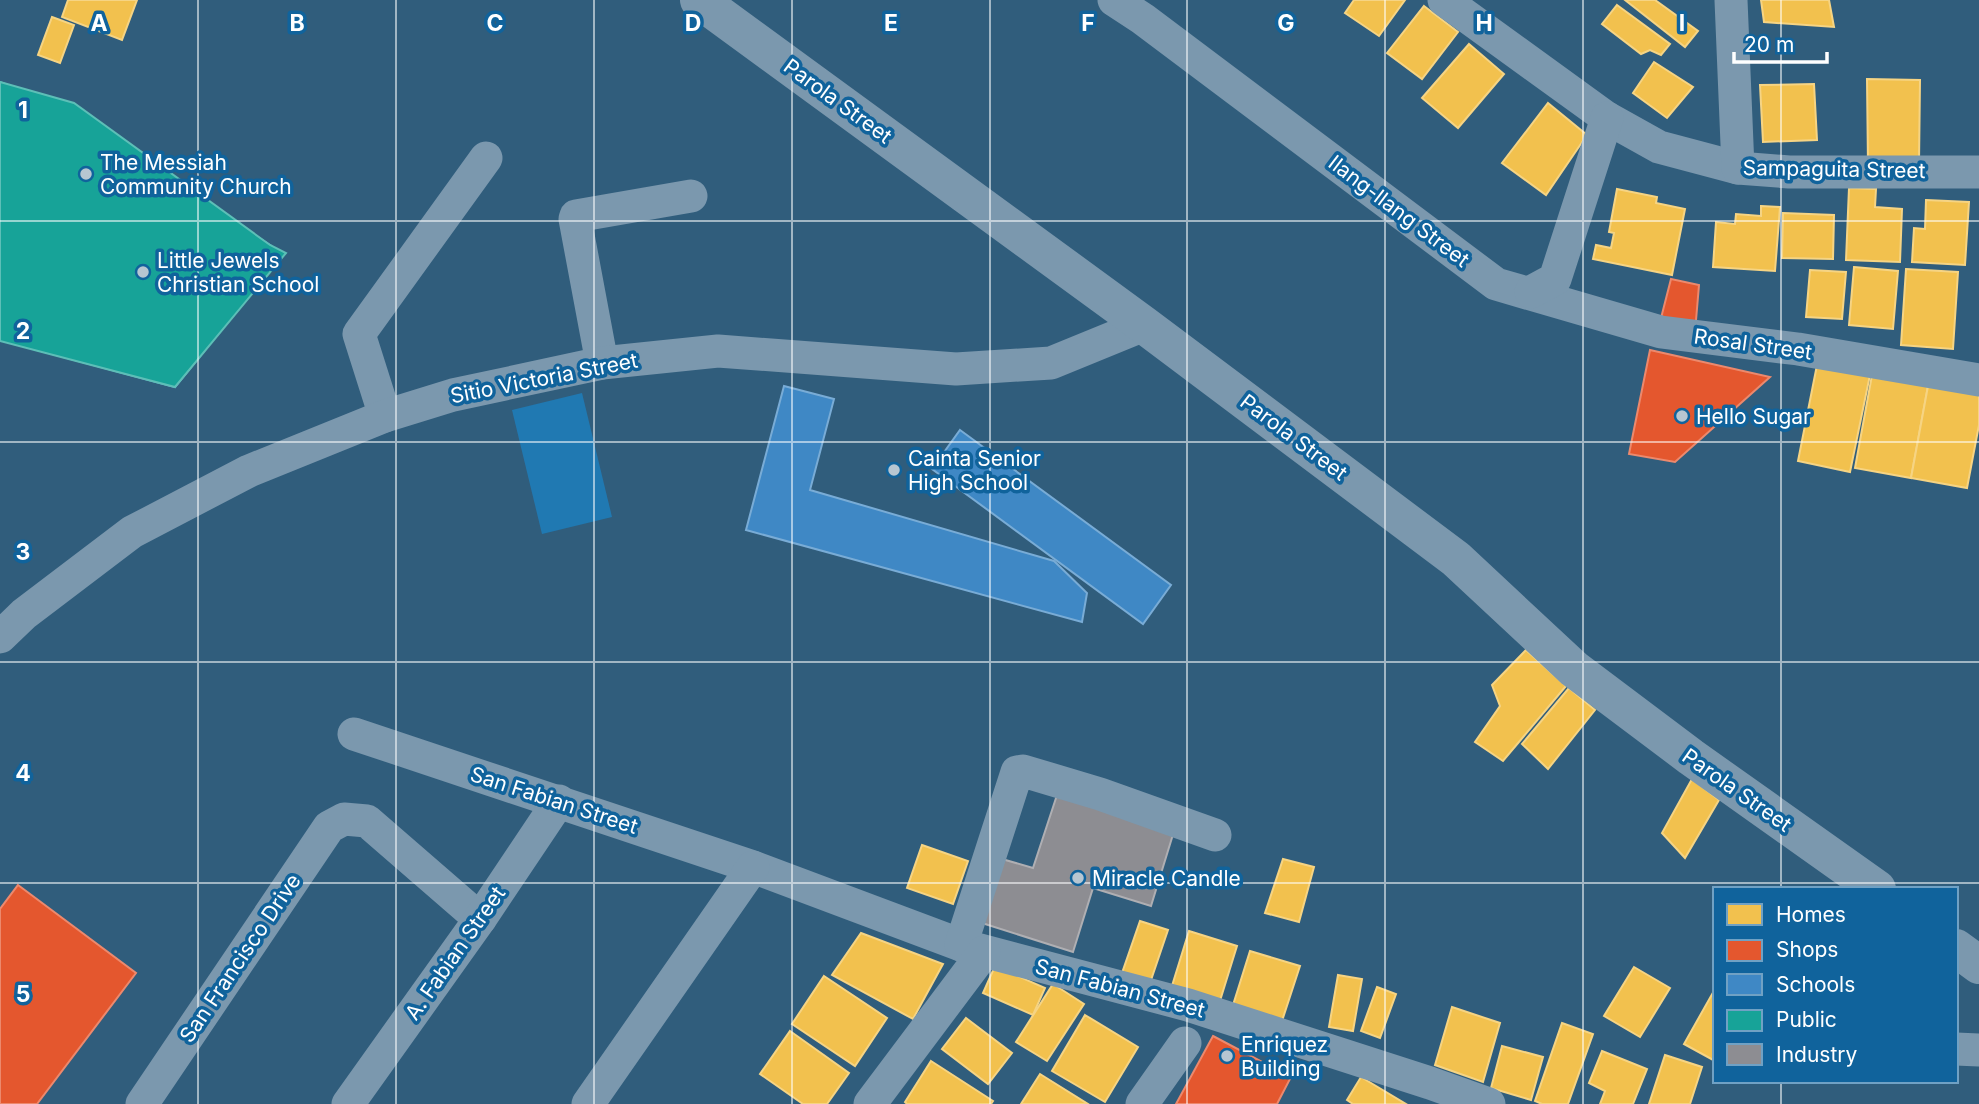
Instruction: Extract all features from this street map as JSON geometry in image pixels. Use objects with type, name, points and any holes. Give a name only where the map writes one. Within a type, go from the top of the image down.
[{"type":"street","name":"Parola Street","points":[[699,0],[1144,325],[1456,559],[1574,669],[1691,757],[1874,887]]},
{"type":"street","name":"Ilang-llang Street","points":[[1114,0],[1496,284],[1531,292]]},
{"type":"street","name":"Sampaguita Street","points":[[1444,0],[1607,118],[1660,147],[1738,168],[1789,172],[1979,172]]},
{"type":"street","points":[[1731,0],[1738,168]]},
{"type":"street","points":[[1531,292],[1555,279],[1607,118]]},
{"type":"street","points":[[385,416],[359,334],[486,158]]},
{"type":"street","points":[[602,363],[576,216],[691,196]]},
{"type":"street","name":"Rosal Street","points":[[1531,292],[1661,332],[1798,349],[1979,380]]},
{"type":"street","name":"Sitio Victoria Street","points":[[0,637],[24,614],[132,532],[248,471],[385,416],[453,395],[602,363],[718,351],[956,369],[1051,363],[1144,325]]},
{"type":"street","name":"San Fabian Street","points":[[354,734],[753,867],[973,948],[1188,1005],[1489,1104]]},
{"type":"street","points":[[870,1104],[973,948],[1017,772],[1023,771],[1100,794],[1215,835]]},
{"type":"street","name":"A. Fabian Street","points":[[348,1104],[480,919],[559,801]]},
{"type":"street","name":"San Francisco Drive","points":[[142,1104],[329,827],[344,818],[367,821],[480,919]]},
{"type":"street","points":[[588,1104],[753,867]]},
{"type":"street","points":[[1958,949],[1979,965]]},
{"type":"street","points":[[1142,1104],[1185,1043]]},
{"type":"street","points":[[1958,1049],[1979,1050]]},
{"type":"shaded area","points":[[582,393],[612,517],[542,534],[512,410]]},
{"type":"building: Homes","points":[[68,0],[137,0],[122,40],[62,17]]},
{"type":"building: Homes","points":[[1354,0],[1405,0],[1379,36],[1345,13]]},
{"type":"building: Homes","points":[[1625,0],[1655,0],[1698,31],[1685,47]]},
{"type":"building: Homes","points":[[1761,0],[1829,0],[1834,27],[1764,22]]},
{"type":"building: Homes","points":[[1617,5],[1670,44],[1661,55],[1650,50],[1641,54],[1602,24]]},
{"type":"building: Homes","points":[[1424,6],[1458,32],[1422,79],[1387,53]]},
{"type":"building: Homes","points":[[52,17],[74,25],[60,63],[38,55]]},
{"type":"building: Homes","points":[[1469,44],[1504,74],[1458,128],[1422,98]]},
{"type":"building: Homes","points":[[1654,62],[1693,87],[1667,118],[1633,93]]},
{"type":"building: Homes","points":[[1867,79],[1920,80],[1919,163],[1868,165]]},
{"type":"building: Homes","points":[[1814,84],[1817,140],[1763,142],[1760,85]]},
{"type":"building: Homes","points":[[1548,103],[1587,135],[1546,195],[1502,163]]},
{"type":"building: Homes","points":[[1849,188],[1876,189],[1875,207],[1902,209],[1900,262],[1846,260]]},
{"type":"building: Homes","points":[[1617,189],[1657,197],[1656,203],[1685,209],[1672,275],[1593,259],[1596,245],[1611,248],[1614,233],[1609,232]]},
{"type":"building: Homes","points":[[1926,200],[1969,202],[1965,265],[1912,262],[1914,228],[1925,229]]},
{"type":"building: Homes","points":[[1761,206],[1780,207],[1775,271],[1713,267],[1716,222],[1735,224],[1736,214],[1761,216]]},
{"type":"building: Homes","points":[[1783,213],[1834,215],[1833,259],[1782,258]]},
{"type":"building: Homes","points":[[0,245],[17,251],[0,298]]},
{"type":"building: Homes","points":[[1854,267],[1898,271],[1893,329],[1849,325]]},
{"type":"building: Homes","points":[[1906,269],[1958,272],[1953,349],[1901,345]]},
{"type":"building: Homes","points":[[1810,270],[1846,272],[1842,319],[1806,317]]},
{"type":"building: Homes","points":[[1817,365],[1870,375],[1850,472],[1798,461]]},
{"type":"building: Homes","points":[[1872,375],[1928,386],[1911,478],[1855,468]]},
{"type":"building: Homes","points":[[1928,386],[1979,395],[1979,425],[1967,488],[1911,478]]},
{"type":"building: Homes","points":[[1526,650],[1566,686],[1503,761],[1475,742],[1500,706],[1492,685]]},
{"type":"building: Homes","points":[[1569,688],[1595,710],[1548,769],[1522,744]]},
{"type":"building: Homes","points":[[1692,779],[1719,800],[1685,858],[1662,833]]},
{"type":"building: Homes","points":[[922,845],[968,861],[953,904],[907,888]]},
{"type":"building: Homes","points":[[1283,859],[1314,867],[1299,922],[1265,913]]},
{"type":"building: Homes","points":[[1140,921],[1168,930],[1149,986],[1121,976]]},
{"type":"building: Homes","points":[[1189,931],[1237,946],[1219,1004],[1171,989]]},
{"type":"building: Homes","points":[[861,933],[943,964],[913,1019],[832,975]]},
{"type":"building: Homes","points":[[1250,951],[1300,966],[1282,1021],[1233,1005]]},
{"type":"building: Homes","points":[[995,966],[1045,988],[1033,1015],[983,993]]},
{"type":"building: Homes","points":[[1634,967],[1670,988],[1640,1037],[1604,1016]]},
{"type":"building: Homes","points":[[1338,975],[1362,979],[1353,1031],[1329,1027]]},
{"type":"building: Homes","points":[[824,976],[887,1018],[855,1066],[792,1024]]},
{"type":"building: Homes","points":[[1053,984],[1084,1004],[1047,1061],[1016,1042]]},
{"type":"building: Homes","points":[[1377,987],[1396,994],[1380,1038],[1361,1031]]},
{"type":"building: Homes","points":[[1713,993],[1713,1060],[1684,1044]]},
{"type":"building: Homes","points":[[1452,1007],[1500,1023],[1483,1082],[1435,1065]]},
{"type":"building: Homes","points":[[1085,1015],[1138,1047],[1105,1102],[1052,1071]]},
{"type":"building: Homes","points":[[966,1018],[1012,1053],[988,1084],[942,1049]]},
{"type":"building: Homes","points":[[1562,1023],[1593,1034],[1568,1104],[1542,1104],[1535,1101]]},
{"type":"building: Homes","points":[[790,1031],[849,1073],[827,1104],[803,1104],[760,1074]]},
{"type":"building: Homes","points":[[1502,1046],[1543,1057],[1531,1100],[1491,1088]]},
{"type":"building: Homes","points":[[1602,1051],[1647,1069],[1633,1104],[1600,1104],[1605,1091],[1589,1083]]},
{"type":"building: Homes","points":[[1665,1055],[1702,1067],[1690,1104],[1649,1104]]},
{"type":"building: Homes","points":[[931,1061],[993,1101],[991,1104],[907,1104],[905,1102]]},
{"type":"building: Homes","points":[[1040,1074],[1088,1104],[1021,1104]]},
{"type":"building: Homes","points":[[1361,1077],[1406,1104],[1353,1104],[1347,1100]]},
{"type":"building: Shops","points":[[1671,279],[1699,285],[1695,332],[1660,322]]},
{"type":"building: Shops","name":"Hello Sugar","points":[[1650,350],[1770,377],[1675,462],[1629,454]]},
{"type":"building: Shops","points":[[18,885],[136,973],[37,1104],[0,1104],[0,909]]},
{"type":"building: Shops","name":"Enriquez Building","points":[[1213,1036],[1291,1077],[1277,1104],[1176,1104]]},
{"type":"building: Schools","points":[[82,122],[270,245],[235,293],[83,192],[73,205],[46,187],[64,160],[59,157]]},
{"type":"building: Schools","points":[[10,294],[205,350],[175,387],[0,340],[0,324]]},
{"type":"building: Schools","points":[[784,386],[834,399],[810,490],[1054,561],[1087,593],[1082,622],[746,530]]},
{"type":"building: Schools","points":[[960,430],[1171,585],[1143,624],[932,469]]},
{"type":"building: Public","points":[[0,82],[73,109],[25,236],[0,226]]},
{"type":"building: Public","name":"Little Jewels Christian School","points":[[0,82],[74,103],[270,245],[286,253],[175,387],[0,341]]},
{"type":"building: Industry","name":"Miracle Candle","points":[[1058,792],[1175,828],[1151,906],[1093,888],[1073,952],[982,923],[1002,859],[1033,868]]},
{"type":"place","name":"The Messiah Community Church","points":[[86,174]]},
{"type":"place","name":"Little Jewels Christian School","points":[[143,272]]},
{"type":"place","name":"Hello Sugar","points":[[1682,416]]},
{"type":"place","name":"Cainta Senior High School","points":[[894,470]]},
{"type":"place","name":"Miracle Candle","points":[[1078,878]]},
{"type":"place","name":"Enriquez Building","points":[[1227,1056]]}]
